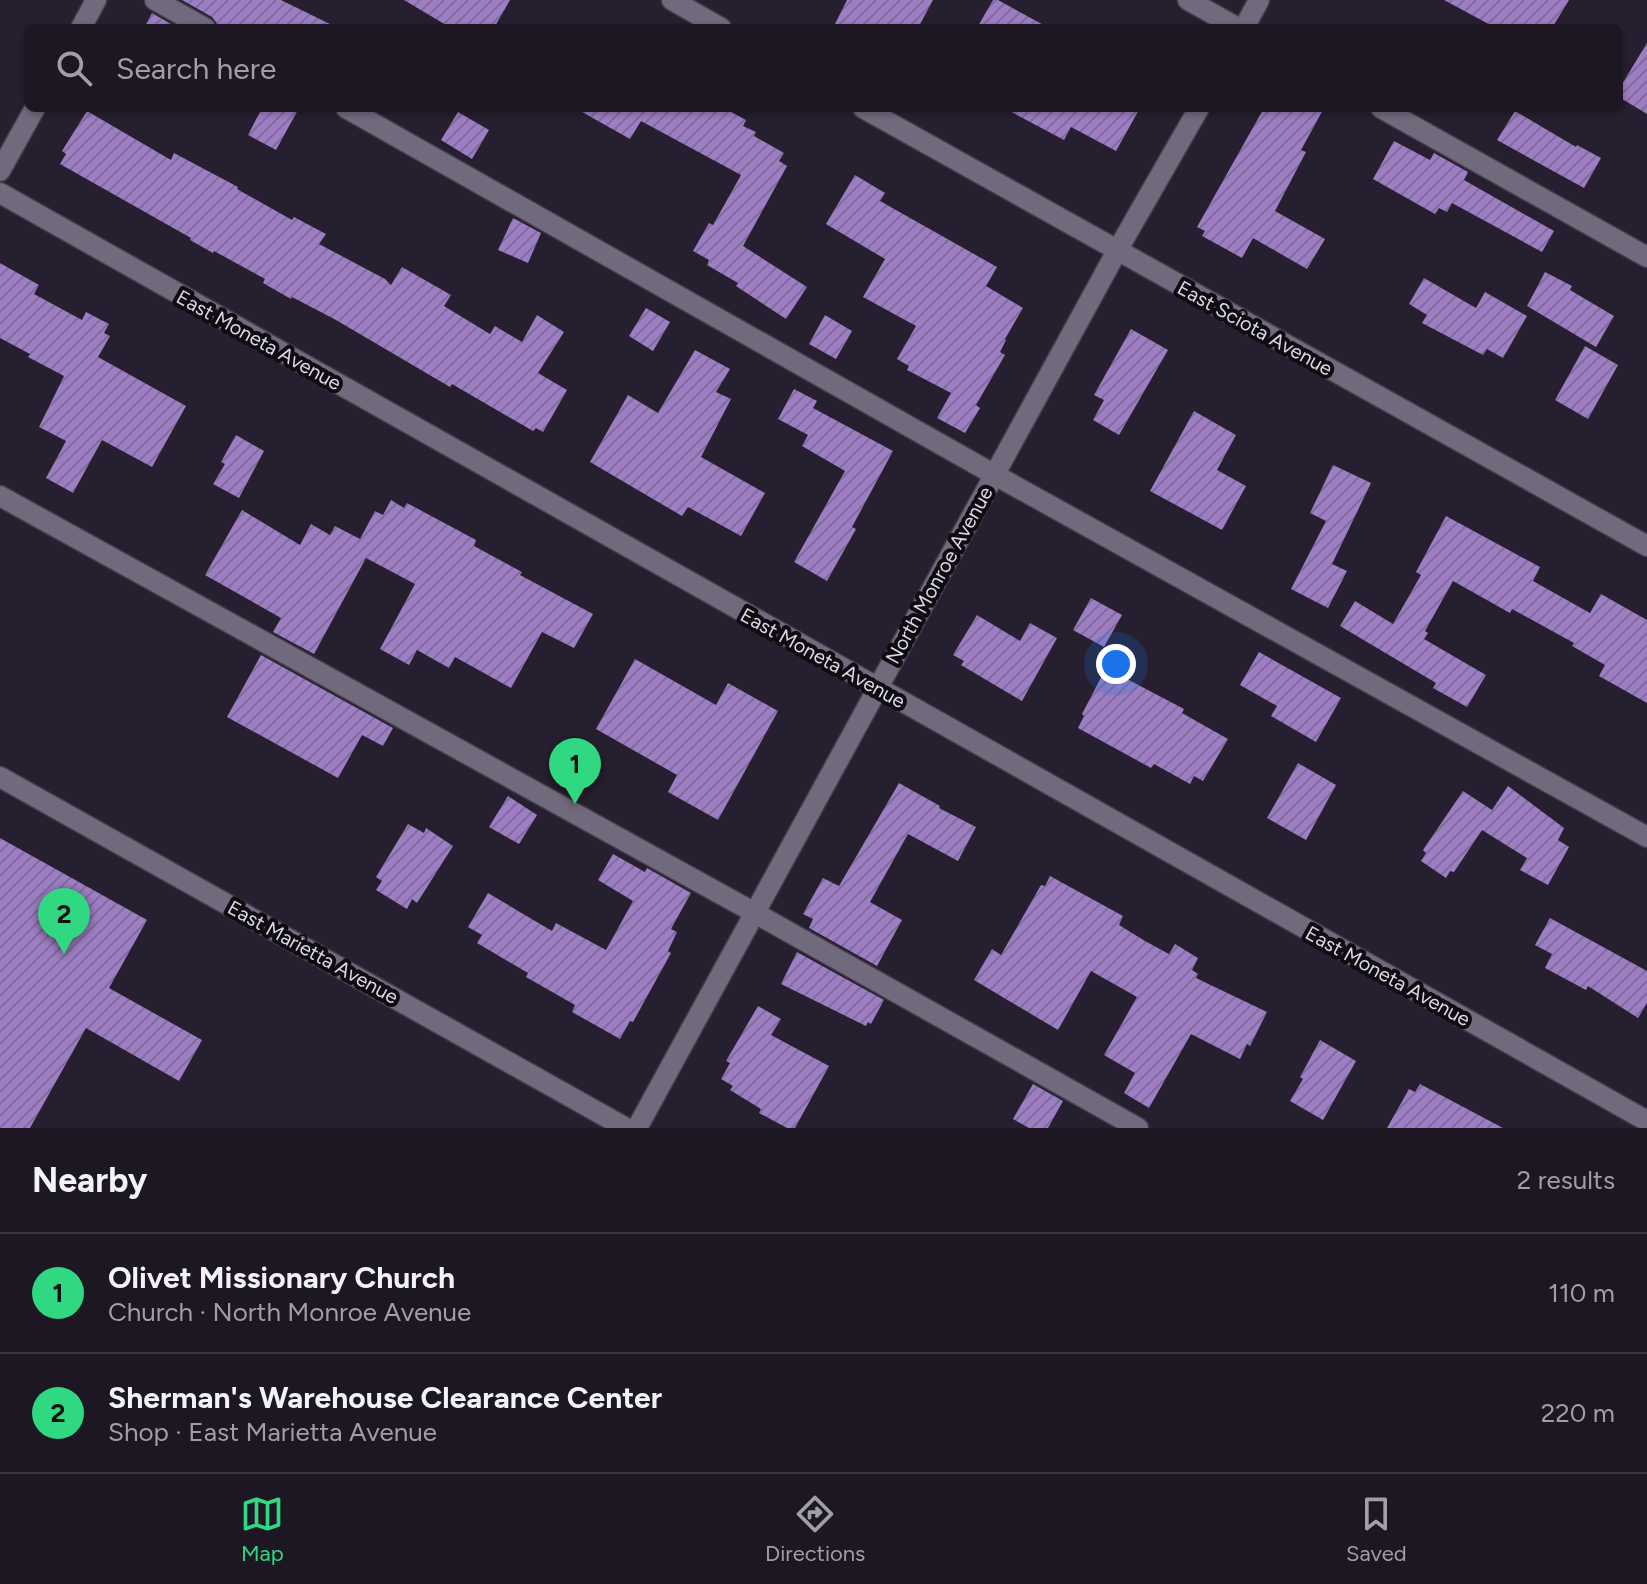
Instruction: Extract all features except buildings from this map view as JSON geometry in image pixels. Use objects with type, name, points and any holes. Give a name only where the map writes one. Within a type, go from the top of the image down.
[{"type":"street","points":[[83,24],[96,0]]},
{"type":"street","points":[[155,0],[198,24]]},
{"type":"street","points":[[672,0],[714,24]]},
{"type":"street","points":[[1188,0],[1233,24]]},
{"type":"street","points":[[1244,24],[1259,0]]},
{"type":"street","points":[[0,171],[33,112]]},
{"type":"street","points":[[353,112],[995,475],[1647,837]]},
{"type":"street","name":"East Sciota Avenue","points":[[870,112],[1647,546]]},
{"type":"street","name":"North Monroe Avenue","points":[[637,1128],[1117,251],[1197,112]]},
{"type":"street","points":[[1388,112],[1647,257]]},
{"type":"street","name":"East Moneta Avenue","points":[[0,193],[1647,1121]]},
{"type":"street","points":[[0,496],[1138,1128]]},
{"type":"street","name":"East Marietta Avenue","points":[[0,777],[626,1128]]},
{"type":"place","name":"Olivet Missionary Church","points":[[575,804]]},
{"type":"place","name":"Sherman's Warehouse Clearance Center","points":[[64,954]]}]
